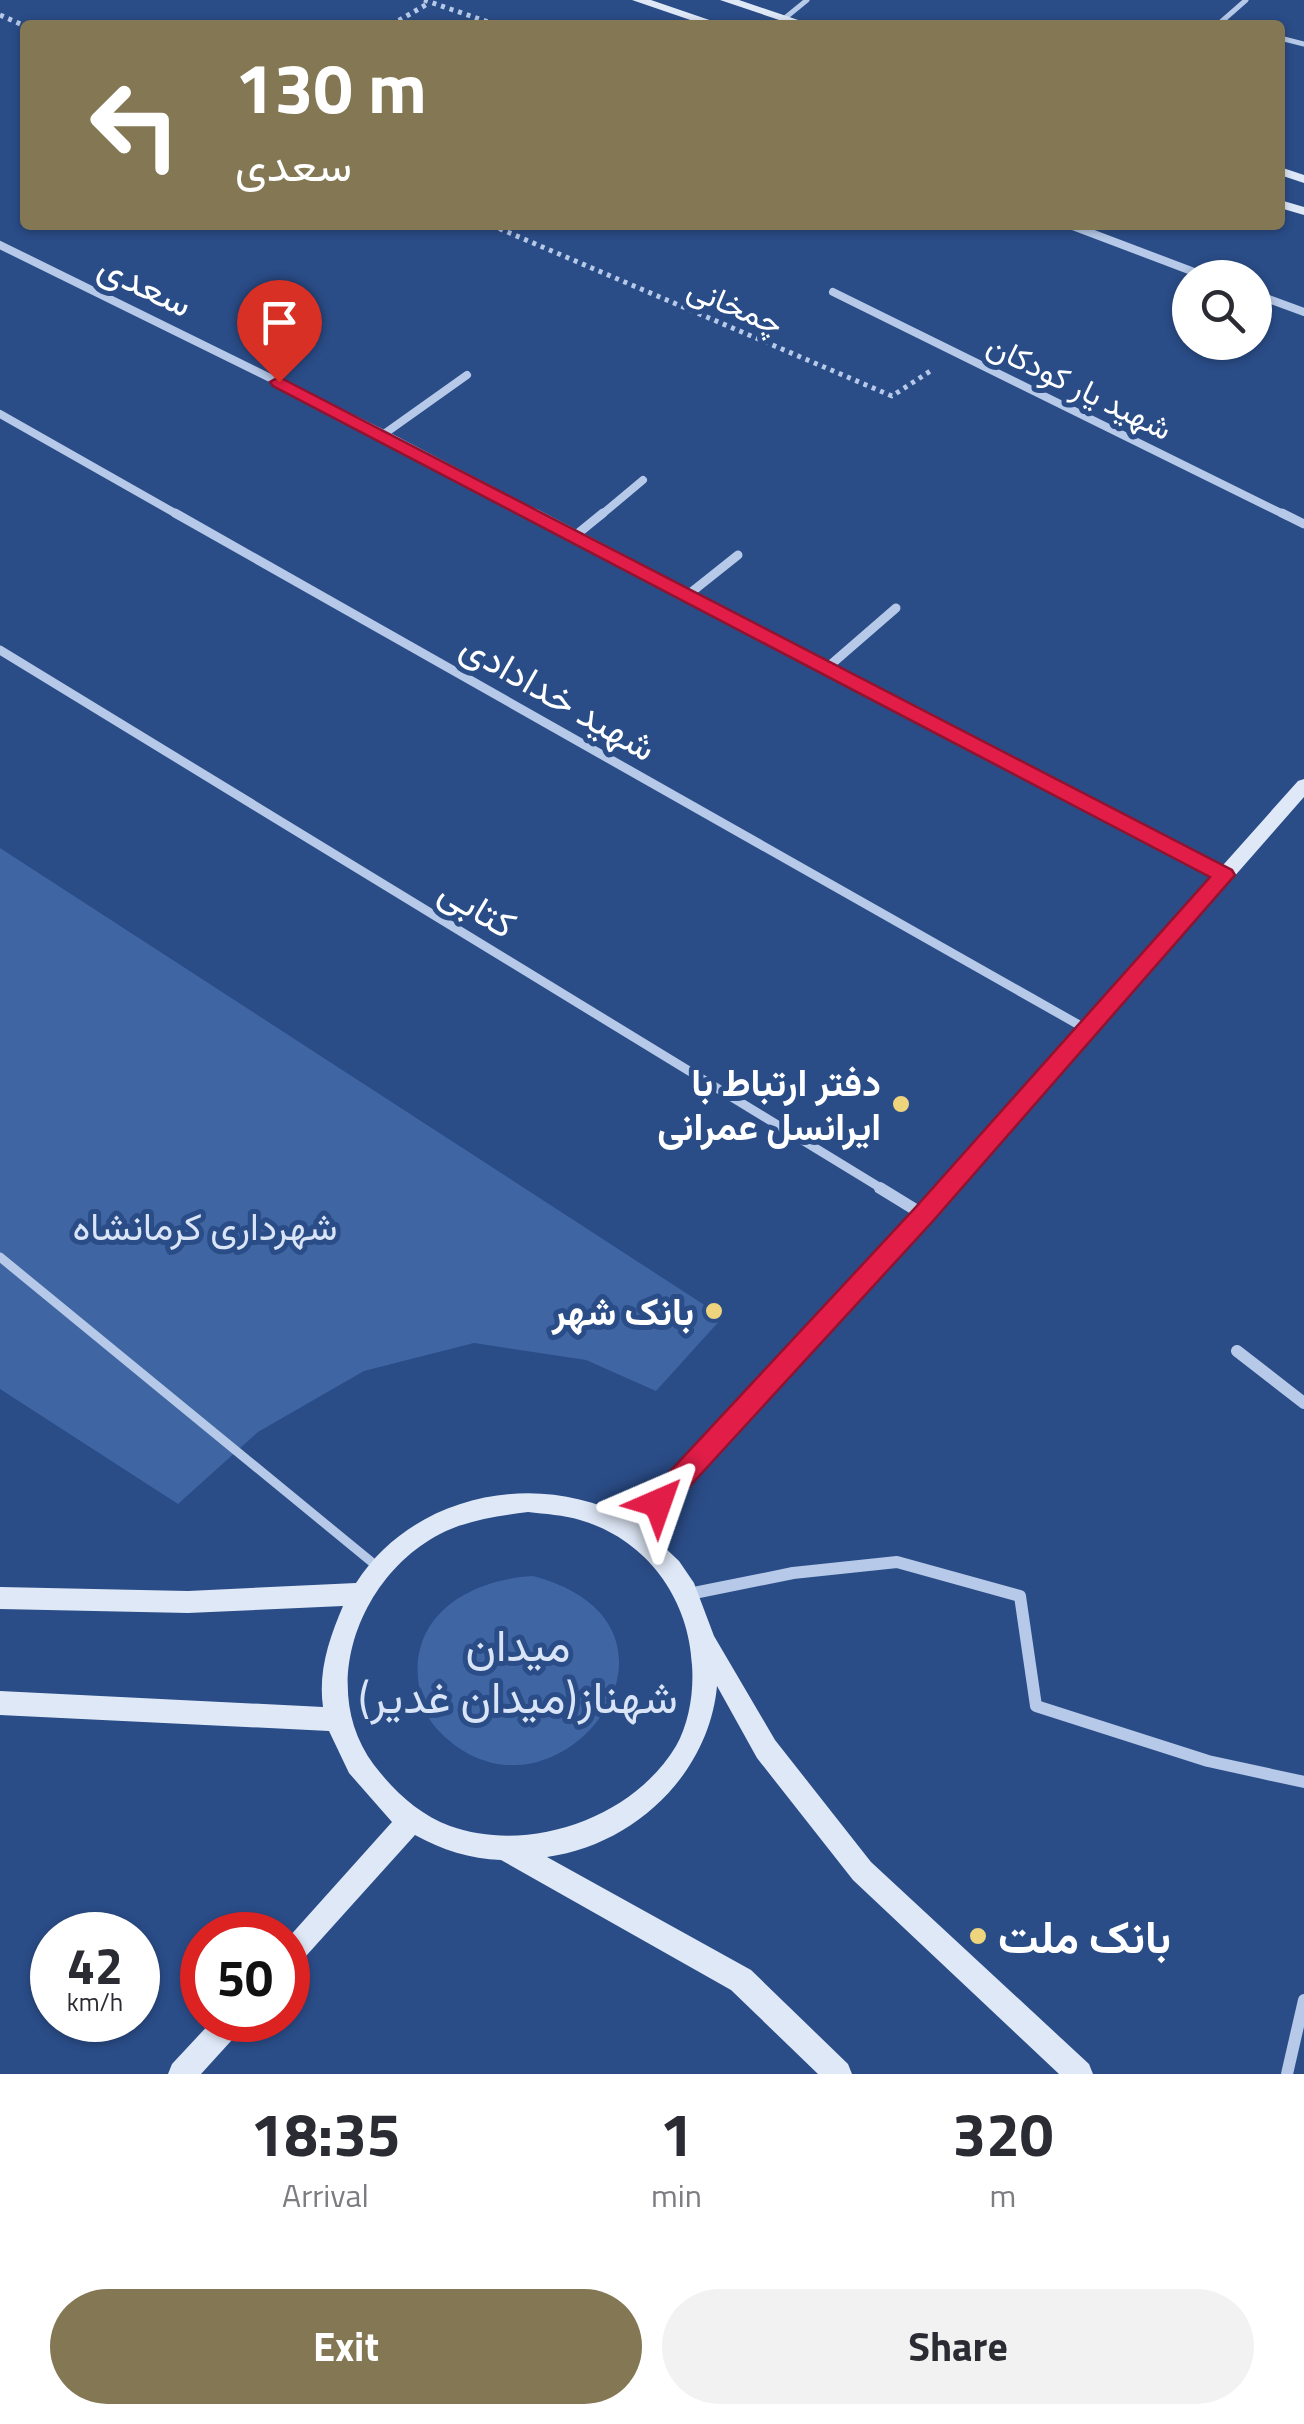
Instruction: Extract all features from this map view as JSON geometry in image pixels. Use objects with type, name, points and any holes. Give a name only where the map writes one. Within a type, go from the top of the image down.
[{"type":"main road","points":[[638,0],[702,20]]},
{"type":"main road","points":[[726,0],[791,20]]},
{"type":"main road","points":[[632,1532],[924,1214],[1304,785]]},
{"type":"main road","points":[[838,2074],[741,1980],[508,1850],[457,1840],[411,1820],[378,1792],[362,1770],[338,1720],[334,1676],[341,1634],[359,1594],[379,1568],[421,1532],[473,1509],[528,1502],[582,1509],[632,1532],[667,1562],[689,1594],[706,1643],[766,1749],[862,1871],[1078,2074]]},
{"type":"main road","points":[[0,1598],[188,1602],[359,1594]]},
{"type":"main road","points":[[508,1850],[576,1840],[636,1809],[681,1761],[704,1704],[706,1643]]},
{"type":"main road","points":[[0,1703],[338,1720]]},
{"type":"main road","points":[[310,1932],[411,1820]]},
{"type":"main road","points":[[182,2074],[211,2042]]},
{"type":"street","points":[[1083,230],[1172,264]]},
{"type":"street","name":"سعدی","points":[[0,246],[384,434],[1224,875]]},
{"type":"street","name":"شهید یار کودکان","points":[[833,292],[1304,524]]},
{"type":"street","points":[[1272,300],[1304,312]]},
{"type":"street","points":[[384,434],[468,375]]},
{"type":"street","name":"شهید خدادادی","points":[[0,414],[1088,1030]]},
{"type":"street","points":[[576,535],[642,480]]},
{"type":"street","points":[[689,594],[738,555]]},
{"type":"street","points":[[828,667],[896,608]]},
{"type":"street","name":"کتابی","points":[[0,650],[924,1214]]},
{"type":"street","points":[[1237,1351],[1304,1403]]},
{"type":"street","points":[[689,1594],[792,1573],[897,1562],[1020,1596],[1036,1706],[1208,1760],[1304,1782]]},
{"type":"street","points":[[1287,2074],[1304,2000]]},
{"type":"lane","points":[[785,18],[807,0]]},
{"type":"lane","points":[[1223,20],[1246,0]]},
{"type":"lane","points":[[0,1257],[379,1568]]},
{"type":"path","points":[[399,20],[429,1],[483,20]]},
{"type":"path","name":"چمخانی","points":[[503,230],[892,396],[956,353]]},
{"type":"green space","name":"شهرداری کرمانشاه","points":[[0,848],[723,1317],[656,1391],[586,1360],[474,1343],[364,1371],[258,1432],[178,1504],[0,1389]]},
{"type":"green space","name":"میدان شهناز(میدان غدیر)","points":[[533,1576],[589,1602],[615,1639],[617,1679],[600,1718],[568,1748],[526,1764],[481,1759],[436,1728],[428,1717],[418,1679],[419,1655],[436,1617],[452,1603],[490,1584]]},
{"type":"place","name":"دفتر ارتباط با ایرانسل عمرانی","points":[[901,1104]]},
{"type":"place","name":"بانک شهر","points":[[714,1311]]},
{"type":"place","name":"بانک ملت","points":[[978,1936]]},
{"type":"route","points":[[279,382],[1224,875],[924,1214],[658,1503]]}]
